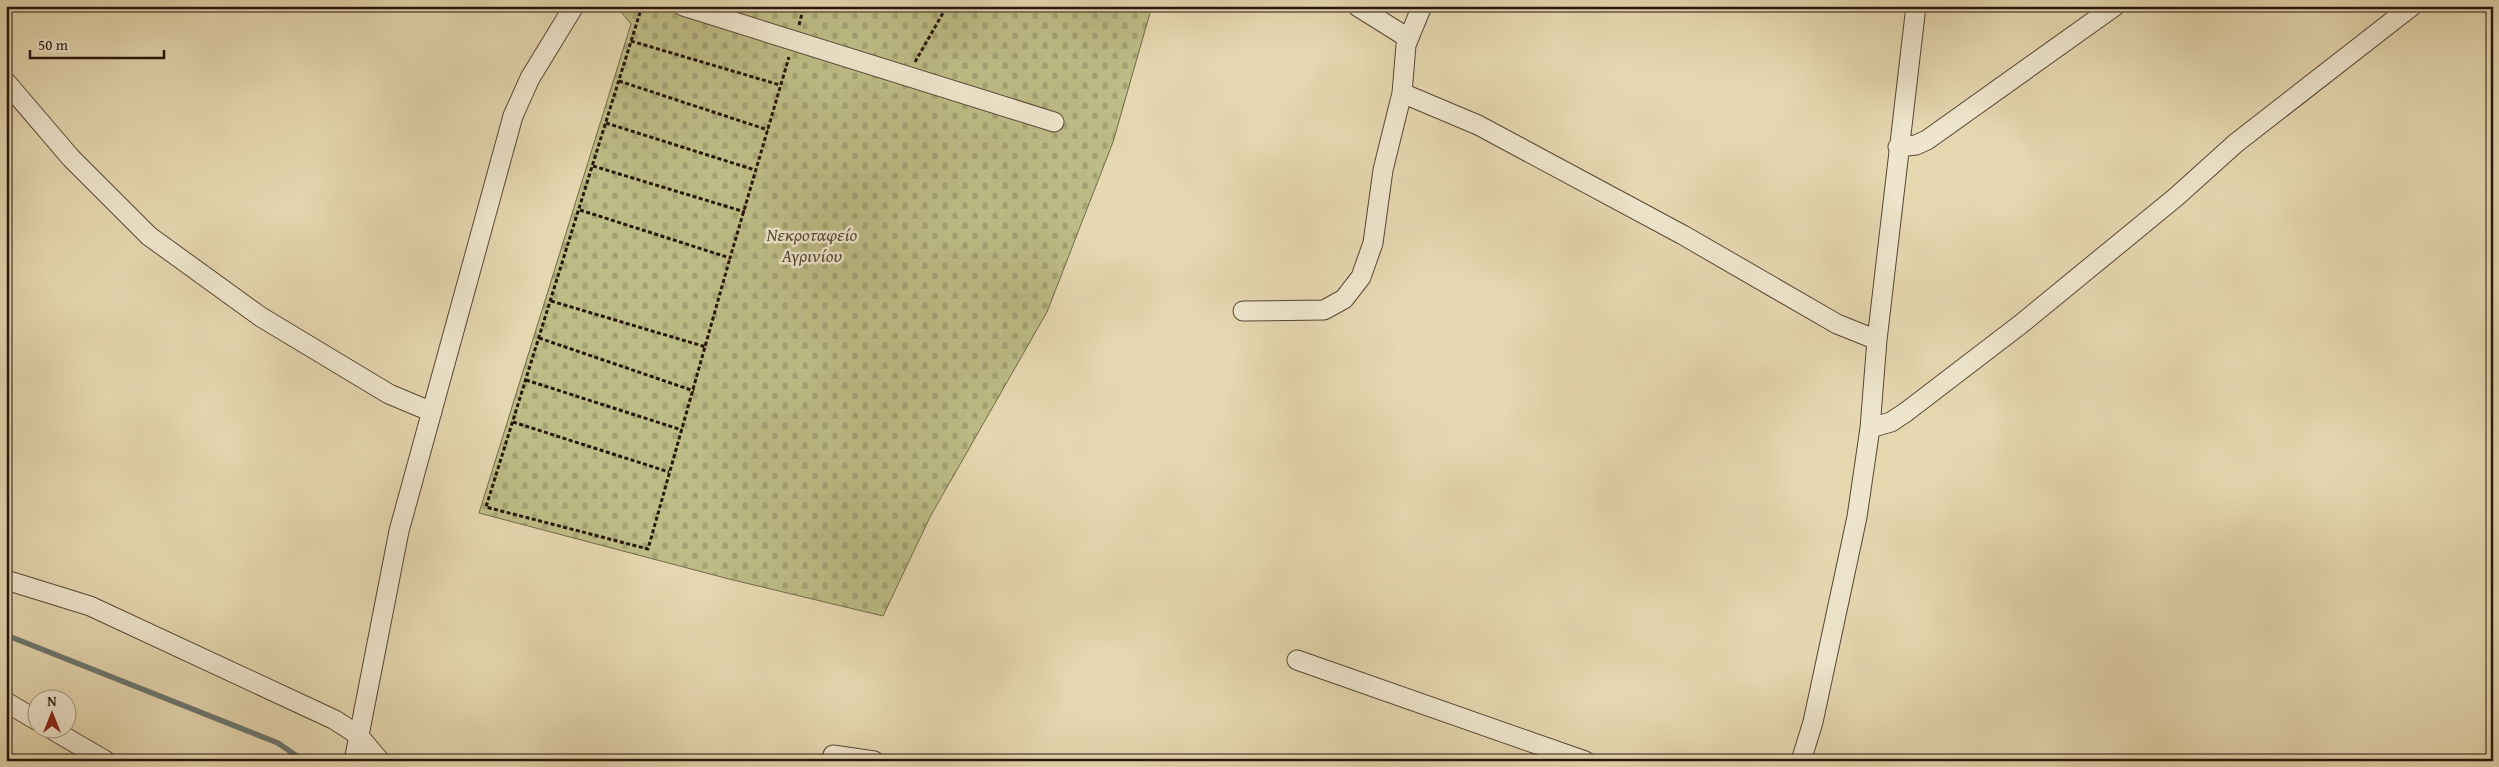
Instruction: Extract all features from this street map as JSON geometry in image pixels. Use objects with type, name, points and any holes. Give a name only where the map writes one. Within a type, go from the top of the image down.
[{"type":"street","points":[[354,759],[400,532],[513,116],[530,78],[574,6]]},
{"type":"street","points":[[683,6],[1054,122]]},
{"type":"street","points":[[1357,6],[1408,38]]},
{"type":"street","points":[[1243,311],[1324,310],[1338,304],[1354,288],[1371,254],[1387,152],[1402,93],[1404,53],[1408,38],[1422,6]]},
{"type":"street","points":[[1801,761],[1813,722],[1840,606],[1857,517],[1870,428],[1877,340],[1898,147],[1916,6]]},
{"type":"street","points":[[1898,147],[1916,145],[1927,140],[2115,6]]},
{"type":"street","points":[[1870,428],[1891,422],[1906,412],[2022,324],[2176,198],[2236,143],[2412,6]]},
{"type":"street","points":[[6,82],[71,158],[148,236],[261,317],[389,394],[432,412]]},
{"type":"street","points":[[1402,93],[1478,125],[1683,235],[1837,324],[1877,340]]},
{"type":"street","points":[[6,580],[90,606],[328,716],[358,736],[380,761]]},
{"type":"street","points":[[1297,660],[1585,761]]},
{"type":"street","points":[[6,702],[28,715]]},
{"type":"street","points":[[69,740],[106,761]]},
{"type":"street","points":[[833,755],[874,761]]},
{"type":"path","points":[[642,6],[594,166],[486,507],[648,549],[730,258],[745,212],[755,170],[804,6]]},
{"type":"path","points":[[906,76],[926,46],[947,6]]},
{"type":"path","points":[[631,40],[780,85]]},
{"type":"path","points":[[619,81],[768,130]]},
{"type":"path","points":[[606,123],[755,170]]},
{"type":"path","points":[[594,166],[745,212]]},
{"type":"path","points":[[580,210],[730,258]]},
{"type":"path","points":[[551,300],[706,347]]},
{"type":"path","points":[[539,338],[694,391]]},
{"type":"path","points":[[526,380],[682,430]]},
{"type":"path","points":[[513,422],[670,472]]},
{"type":"green space","name":"Νεκροταφείο Αγρινίου","points":[[616,6],[1152,6],[1113,142],[1047,312],[930,517],[883,616],[729,579],[479,513],[631,24]]},
{"type":"waterway","points":[[6,635],[278,743],[304,761]]}]
